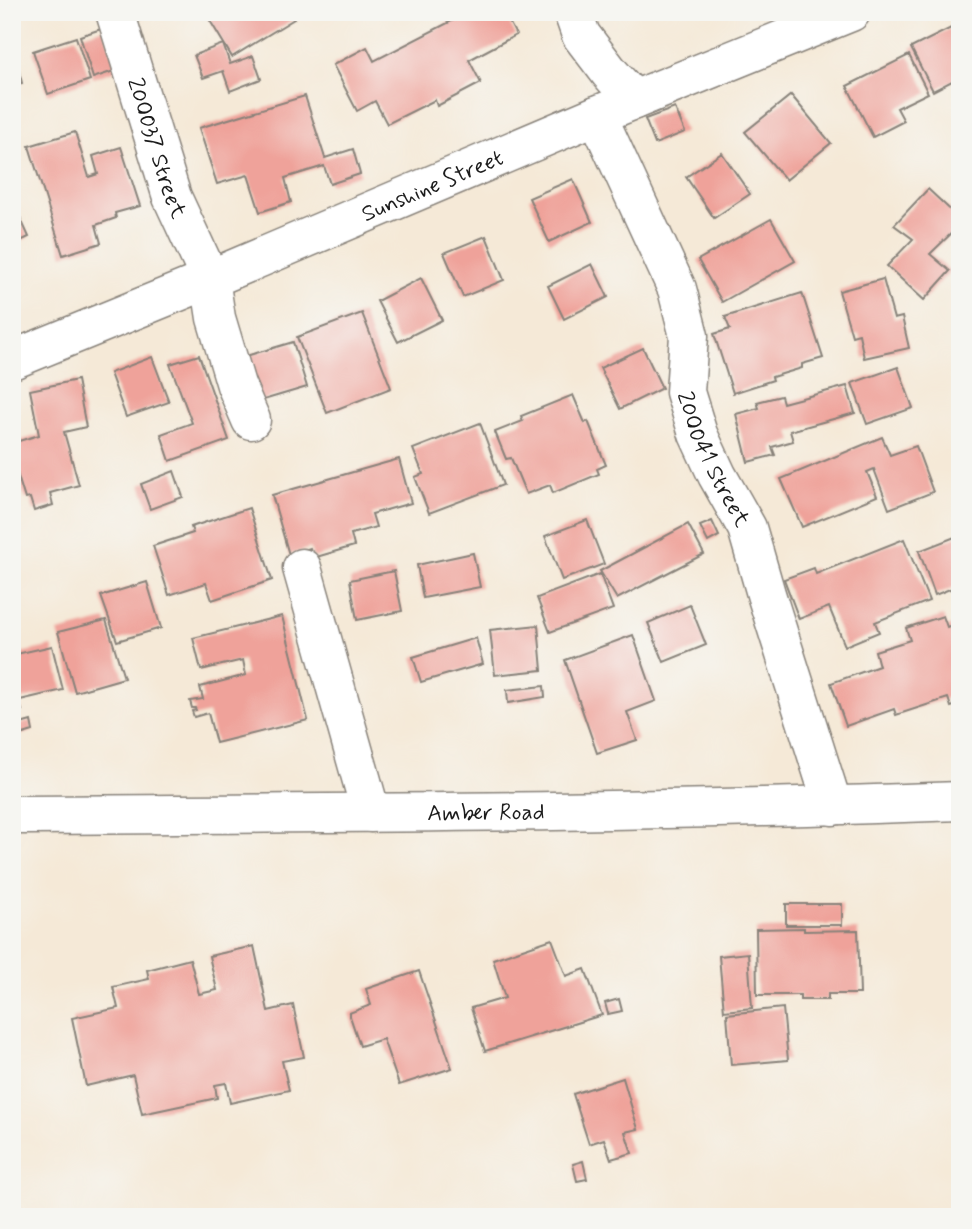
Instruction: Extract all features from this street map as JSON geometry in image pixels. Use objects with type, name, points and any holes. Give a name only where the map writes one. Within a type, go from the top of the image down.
[{"type":"street","name":"200037 Street","points":[[115,12],[172,197],[210,279],[216,318],[236,385],[251,420]]},
{"type":"street","points":[[573,12],[581,35],[610,74],[634,100]]},
{"type":"street","name":"Sunshine Street","points":[[12,360],[597,115],[852,12]]},
{"type":"street","name":"200041 Street","points":[[597,115],[677,289],[689,336],[685,391],[698,434],[717,475],[747,528],[832,806]]},
{"type":"street","points":[[302,568],[371,813]]},
{"type":"street","name":"Amber Road","points":[[12,815],[371,813],[832,806],[960,801]]},
{"type":"building","points":[[289,12],[294,19],[232,57],[206,14]]},
{"type":"building","points":[[469,12],[504,12],[516,35],[469,60],[481,83],[437,106],[435,100],[387,124],[375,101],[357,111],[333,65],[367,47],[374,61]]},
{"type":"building","points":[[953,27],[960,39],[960,77],[933,91],[911,48]]},
{"type":"building","points":[[104,28],[117,70],[93,78],[80,36]]},
{"type":"building","points":[[76,37],[90,80],[48,94],[33,51]]},
{"type":"building","points":[[223,44],[230,64],[253,56],[261,79],[230,91],[223,71],[203,78],[194,55]]},
{"type":"building","points":[[15,54],[22,83],[12,86],[12,55]]},
{"type":"building","points":[[909,55],[928,93],[897,108],[904,121],[873,137],[847,86]]},
{"type":"building","points":[[791,95],[831,143],[786,180],[745,132]]},
{"type":"building","points":[[305,96],[325,158],[353,149],[360,174],[330,184],[324,166],[285,178],[291,202],[260,212],[248,175],[217,184],[199,128]]},
{"type":"building","points":[[675,108],[685,132],[655,144],[645,119]]},
{"type":"building","points":[[75,132],[89,177],[98,174],[93,156],[121,147],[140,206],[115,213],[116,218],[96,225],[101,243],[63,255],[29,146]]},
{"type":"building","points":[[722,153],[750,194],[714,218],[686,177]]},
{"type":"building","points":[[573,179],[592,222],[549,242],[529,198]]},
{"type":"building","points":[[928,189],[960,219],[960,225],[930,254],[950,271],[924,300],[887,266],[913,239],[894,225]]},
{"type":"building","points":[[19,215],[29,237],[12,245],[12,218]]},
{"type":"building","points":[[771,219],[795,261],[722,302],[698,260]]},
{"type":"building","points":[[486,236],[504,280],[463,297],[444,253]]},
{"type":"building","points":[[592,264],[608,297],[564,319],[548,286]]},
{"type":"building","points":[[421,278],[442,320],[398,342],[377,301]]},
{"type":"building","points":[[883,279],[894,319],[902,317],[909,348],[864,358],[859,334],[852,336],[839,291]]},
{"type":"building","points":[[802,293],[823,358],[772,377],[773,380],[733,393],[714,334],[730,329],[725,317]]},
{"type":"building","points":[[362,313],[391,388],[327,413],[297,337]]},
{"type":"building","points":[[293,342],[307,387],[260,401],[246,356]]},
{"type":"building","points":[[643,348],[662,388],[620,409],[600,368]]},
{"type":"building","points":[[199,355],[229,440],[170,461],[161,434],[192,423],[170,364]]},
{"type":"building","points":[[152,357],[169,402],[126,417],[110,373]]},
{"type":"building","points":[[898,367],[913,408],[867,424],[852,383]]},
{"type":"building","points":[[77,380],[86,427],[64,432],[79,485],[50,493],[53,505],[34,511],[30,498],[25,499],[12,457],[12,443],[39,435],[30,390]]},
{"type":"building","points":[[847,386],[855,413],[790,431],[793,441],[772,447],[775,455],[748,462],[736,414],[759,408],[757,402],[781,396],[783,403]]},
{"type":"building","points":[[573,395],[585,423],[588,421],[606,465],[597,469],[599,474],[553,493],[550,485],[526,494],[511,458],[506,459],[495,432],[523,421],[521,416]]},
{"type":"building","points":[[480,423],[503,485],[429,513],[415,477],[423,474],[413,449]]},
{"type":"building","points":[[882,437],[890,455],[916,446],[933,492],[889,509],[874,469],[867,472],[877,496],[802,527],[781,479]]},
{"type":"building","points":[[399,459],[411,503],[372,514],[376,527],[351,534],[354,546],[313,558],[310,548],[289,555],[272,495]]},
{"type":"building","points":[[174,471],[183,497],[150,509],[141,484]]},
{"type":"building","points":[[249,508],[272,580],[212,600],[206,583],[169,595],[153,546],[193,533],[191,527]]},
{"type":"building","points":[[587,520],[604,564],[562,580],[545,536]]},
{"type":"building","points":[[712,521],[719,536],[708,542],[700,526]]},
{"type":"building","points":[[688,524],[704,554],[617,599],[600,571]]},
{"type":"building","points":[[960,535],[960,585],[935,595],[919,551]]},
{"type":"building","points":[[904,539],[929,601],[875,622],[879,632],[845,646],[829,607],[799,619],[784,579],[814,568],[816,574]]},
{"type":"building","points":[[473,553],[480,587],[423,598],[417,565]]},
{"type":"building","points":[[394,571],[402,611],[357,620],[350,580]]},
{"type":"building","points":[[600,574],[613,609],[550,632],[537,598]]},
{"type":"building","points":[[147,582],[161,628],[117,641],[101,596]]},
{"type":"building","points":[[690,605],[706,645],[664,662],[648,623]]},
{"type":"building","points":[[282,616],[308,720],[216,743],[208,713],[194,717],[192,711],[196,710],[192,708],[190,701],[203,699],[200,687],[246,675],[243,660],[201,670],[193,638]]},
{"type":"building","points":[[943,616],[947,627],[960,622],[960,704],[951,707],[948,698],[896,715],[894,709],[846,726],[831,683],[879,666],[875,651],[910,640],[906,628]]},
{"type":"building","points":[[106,620],[124,678],[75,692],[58,632]]},
{"type":"building","points":[[538,625],[542,670],[495,675],[490,630]]},
{"type":"building","points":[[633,635],[656,701],[627,712],[637,740],[597,753],[565,660]]},
{"type":"building","points":[[476,638],[483,664],[421,682],[413,657]]},
{"type":"building","points":[[52,646],[63,690],[20,700],[12,668],[12,655]]},
{"type":"building","points":[[12,682],[22,710],[12,713]]},
{"type":"building","points":[[544,686],[545,697],[508,703],[507,690]]},
{"type":"building","points":[[31,721],[33,731],[20,735],[17,725]]},
{"type":"building","points":[[786,904],[842,904],[842,925],[786,925]]},
{"type":"building","points":[[804,928],[804,931],[858,930],[860,994],[828,994],[828,1000],[800,1000],[800,995],[757,995],[756,929]]},
{"type":"building","points":[[552,939],[566,976],[585,969],[602,1015],[485,1051],[471,1008],[505,998],[493,959]]},
{"type":"building","points":[[254,946],[268,1011],[293,1005],[304,1057],[282,1061],[289,1090],[230,1103],[226,1083],[215,1085],[217,1098],[142,1114],[133,1075],[86,1086],[72,1018],[118,1008],[113,987],[149,979],[147,970],[190,959],[199,994],[217,990],[209,956]]},
{"type":"building","points":[[748,953],[752,1008],[724,1011],[719,956]]},
{"type":"building","points":[[419,971],[452,1068],[399,1085],[383,1039],[360,1046],[349,1013],[371,1005],[366,989]]},
{"type":"building","points":[[619,999],[622,1011],[608,1014],[605,1003]]},
{"type":"building","points":[[783,1008],[788,1060],[731,1065],[727,1014]]},
{"type":"building","points":[[623,1078],[638,1129],[625,1132],[632,1153],[611,1159],[604,1139],[589,1144],[573,1094]]},
{"type":"building","points":[[583,1161],[587,1179],[577,1181],[573,1164]]}]
